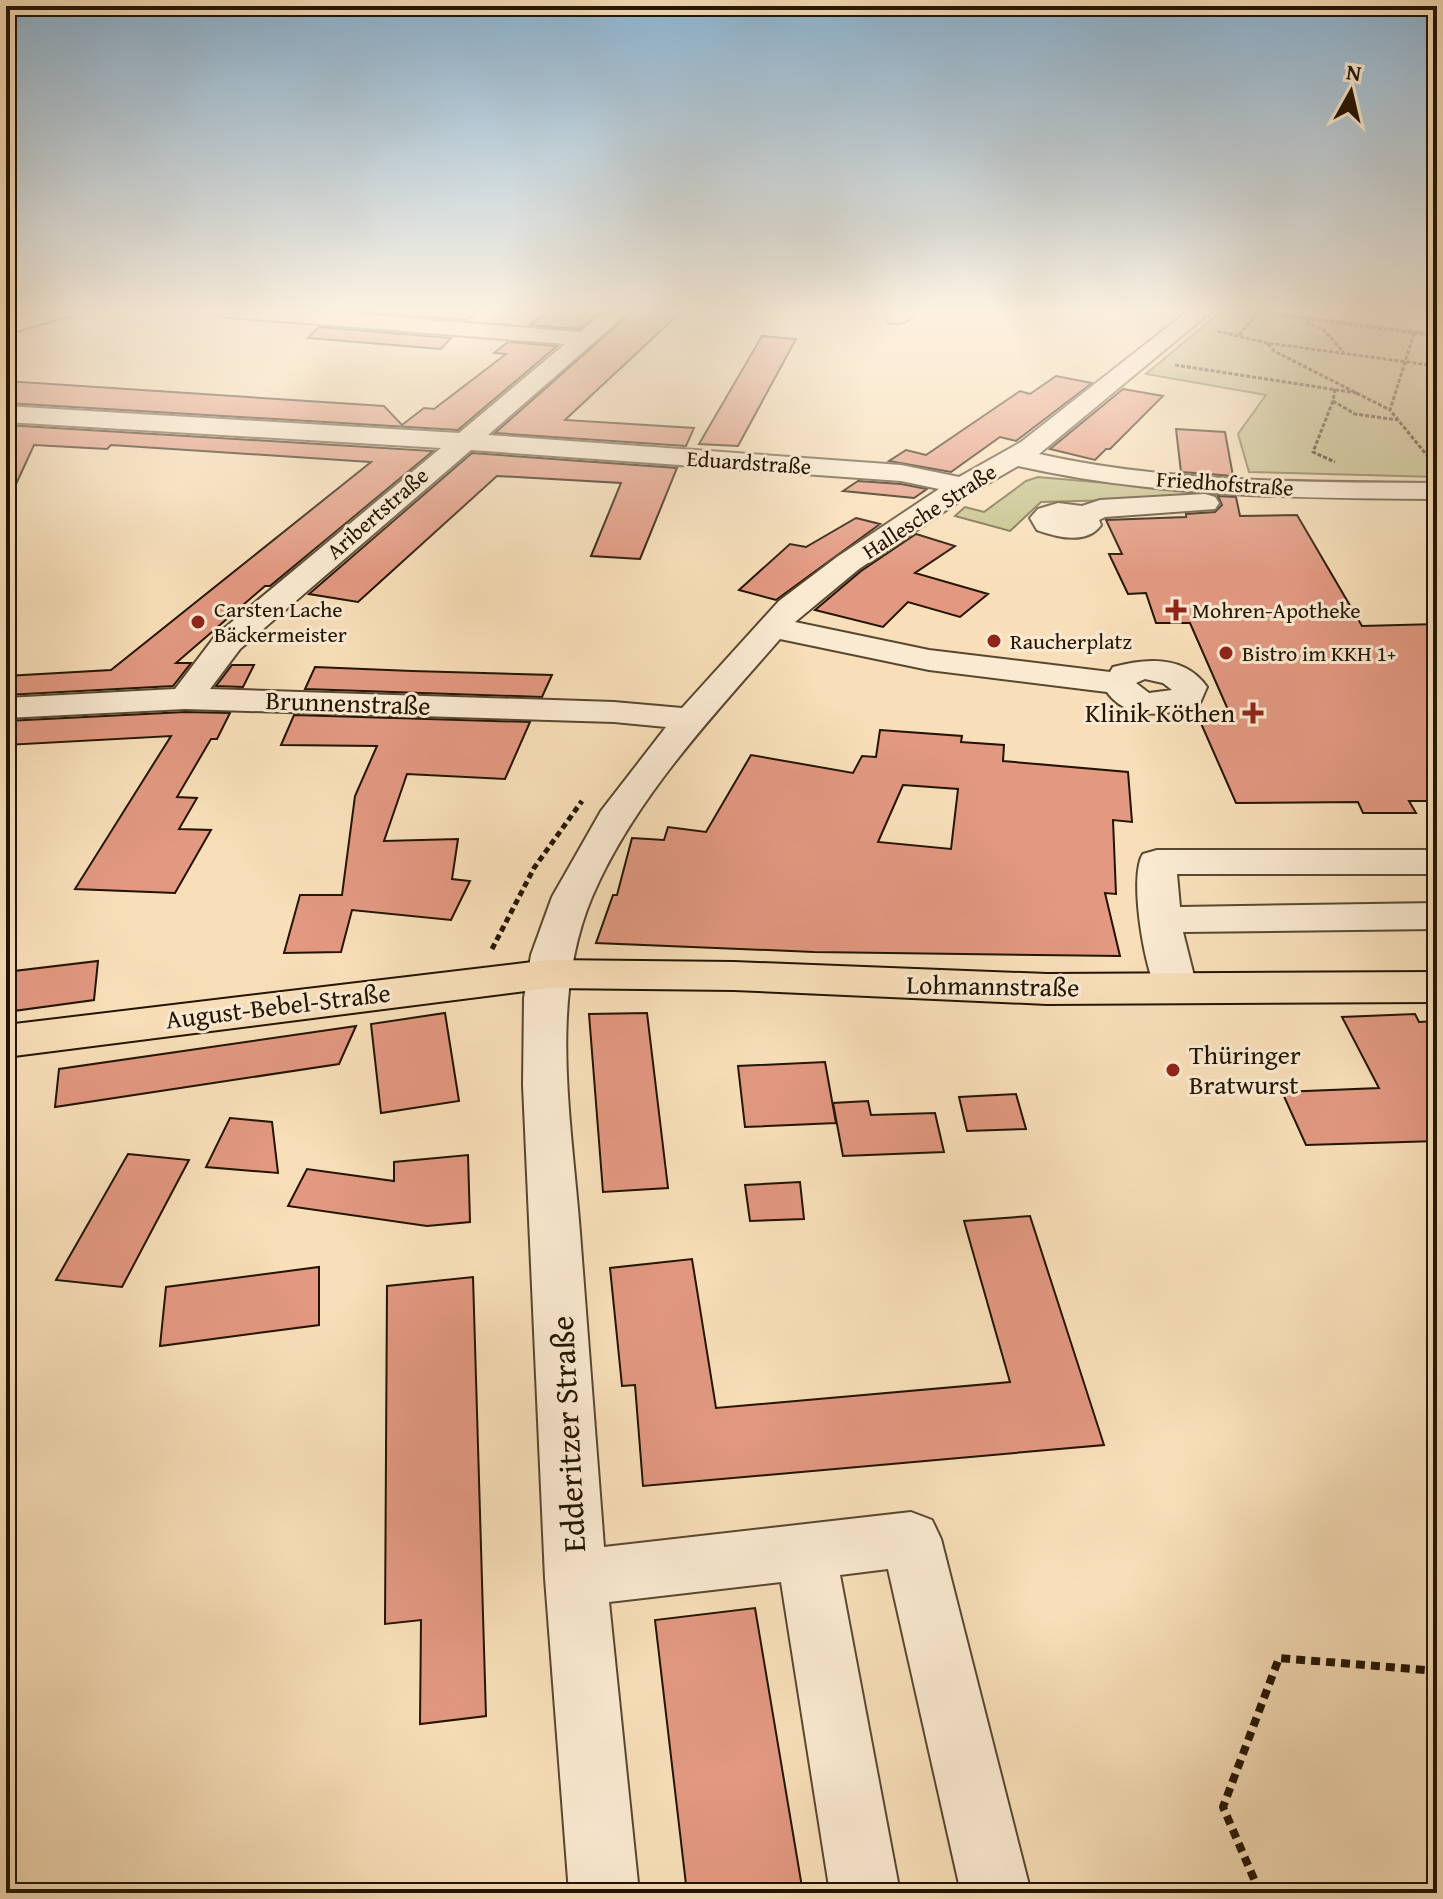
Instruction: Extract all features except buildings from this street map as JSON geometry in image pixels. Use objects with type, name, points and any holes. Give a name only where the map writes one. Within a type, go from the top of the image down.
[{"type":"main road","name":"Lohmannstraße","points":[[549,974],[734,976],[982,988],[1437,987]]},
{"type":"main road","name":"August-Bebel-Straße","points":[[6,1041],[549,974]]},
{"type":"street","name":"Aribertstraße","points":[[185,699],[228,642],[512,399]]},
{"type":"street","name":"Hallesche Straße","points":[[549,974],[552,955],[572,897],[620,811],[691,719],[771,627],[821,582],[963,486],[1015,457],[1097,399]]},
{"type":"street","name":"Eduardstraße","points":[[6,414],[461,441],[901,473],[963,486]]},
{"type":"street","name":"Friedhofstraße","points":[[1015,457],[1087,472],[1202,482],[1429,480]]},
{"type":"street","points":[[1084,516],[1100,509],[1205,505],[1202,482]]},
{"type":"street","points":[[771,627],[929,660],[1119,683]]},
{"type":"street","name":"Brunnenstraße","points":[[6,708],[185,699],[614,712],[691,719]]},
{"type":"street","points":[[1175,988],[1160,920],[1157,862],[1437,862]]},
{"type":"street","points":[[1160,920],[1437,916]]},
{"type":"street","name":"Edderitzer Straße","points":[[549,974],[546,1085],[576,1578],[604,1893]]},
{"type":"street","points":[[576,1578],[911,1539],[996,1893]]},
{"type":"street","points":[[806,1552],[865,1893]]},
{"type":"path","points":[[1368,399],[1390,410],[1437,469],[1429,480]]},
{"type":"path","points":[[1390,410],[1393,399]]},
{"type":"path","points":[[1342,464],[1313,452],[1333,401],[1346,413],[1398,420]]},
{"type":"path","points":[[1260,1893],[1223,1807],[1279,1658],[1437,1671]]},
{"type":"shaded area","points":[[1263,399],[1437,399],[1437,477],[1249,472],[1238,434]]},
{"type":"shaded area","points":[[1038,477],[1175,489],[1187,491],[1189,498],[1041,502],[1010,531],[955,516],[965,507],[984,512],[1026,481]]},
{"type":"place","name":"Mohren-Apotheke","points":[[1176,610]]},
{"type":"place","name":"Carsten Lache Bäckermeister","points":[[198,622]]},
{"type":"place","name":"Raucherplatz","points":[[994,641]]},
{"type":"place","name":"Bistro im KKH 1+","points":[[1226,653]]},
{"type":"place","name":"Klinik Köthen","points":[[1253,713]]},
{"type":"place","name":"Thüringer Bratwurst","points":[[1173,1070]]}]
